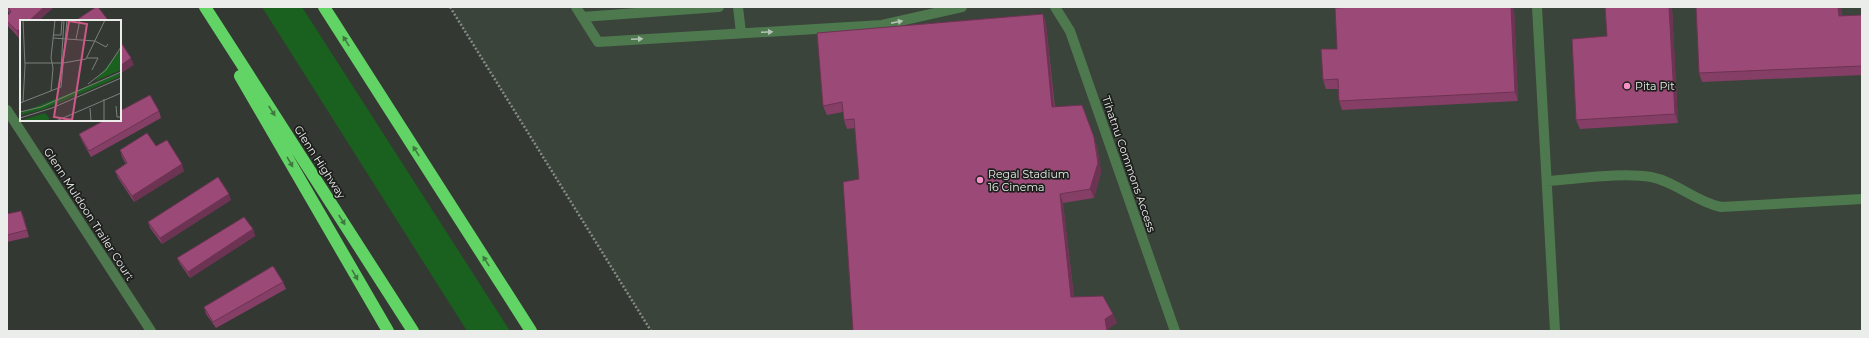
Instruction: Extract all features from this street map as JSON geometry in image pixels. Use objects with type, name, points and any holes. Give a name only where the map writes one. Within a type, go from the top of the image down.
[{"type":"highway","points":[[201,7],[388,331]]},
{"type":"highway","name":"Glenn Highway","points":[[205,7],[413,331]]},
{"type":"highway","points":[[324,7],[531,331]]},
{"type":"highway","points":[[507,294],[540,331]]},
{"type":"street","points":[[576,7],[598,42],[882,25],[962,7]]},
{"type":"street","points":[[582,17],[719,7]]},
{"type":"street","points":[[738,7],[741,33]]},
{"type":"street","name":"Tihatnu Commons Access","points":[[1055,7],[1070,31],[1175,331]]},
{"type":"street","points":[[1537,7],[1555,331]]},
{"type":"street","name":"Glenn Muldoon Trailer Court","points":[[7,110],[151,331]]},
{"type":"street","points":[[1547,181],[1625,176],[1650,177],[1674,184],[1709,204],[1721,206],[1862,199]]},
{"type":"path","points":[[450,7],[651,331]]},
{"type":"shaded area","points":[[450,7],[1862,7],[1862,331],[651,331]]},
{"type":"green space","points":[[262,7],[302,7],[510,331],[467,331]]},
{"type":"building","points":[[8,7],[44,7],[30,20],[20,20],[20,29],[17,31],[7,21],[7,16],[11,12]]},
{"type":"building","points":[[98,7],[108,20],[76,20]]},
{"type":"building","points":[[1511,7],[1515,92],[1339,101],[1338,79],[1323,80],[1321,49],[1337,49],[1335,8]]},
{"type":"building","name":"Pita Pit","points":[[1605,7],[1669,7],[1675,114],[1576,120],[1572,39],[1607,36]]},
{"type":"building","points":[[1696,7],[1838,7],[1839,16],[1862,15],[1862,66],[1699,73]]},
{"type":"building","name":"Regal Stadium 16 Cinema","points":[[1043,14],[1052,107],[1082,105],[1094,137],[1098,163],[1090,189],[1060,194],[1071,297],[1103,296],[1113,314],[1105,319],[1107,331],[853,331],[843,182],[859,179],[854,119],[844,120],[842,102],[823,106],[817,33]]},
{"type":"building","points":[[121,44],[131,58],[121,65]]},
{"type":"building","points":[[150,95],[159,111],[89,151],[79,134],[103,121],[121,121],[121,110]]},
{"type":"building","points":[[147,133],[156,146],[167,140],[182,164],[132,196],[115,171],[127,163],[120,150]]},
{"type":"building","points":[[218,177],[229,194],[160,238],[148,222]]},
{"type":"building","points":[[21,211],[27,230],[7,235],[7,214]]},
{"type":"building","points":[[244,217],[253,229],[188,272],[177,258]]},
{"type":"building","points":[[273,266],[283,282],[213,322],[204,307]]},
{"type":"place","name":"Pita Pit","points":[[1627,86]]},
{"type":"place","name":"Regal Stadium 16 Cinema","points":[[980,180]]}]
